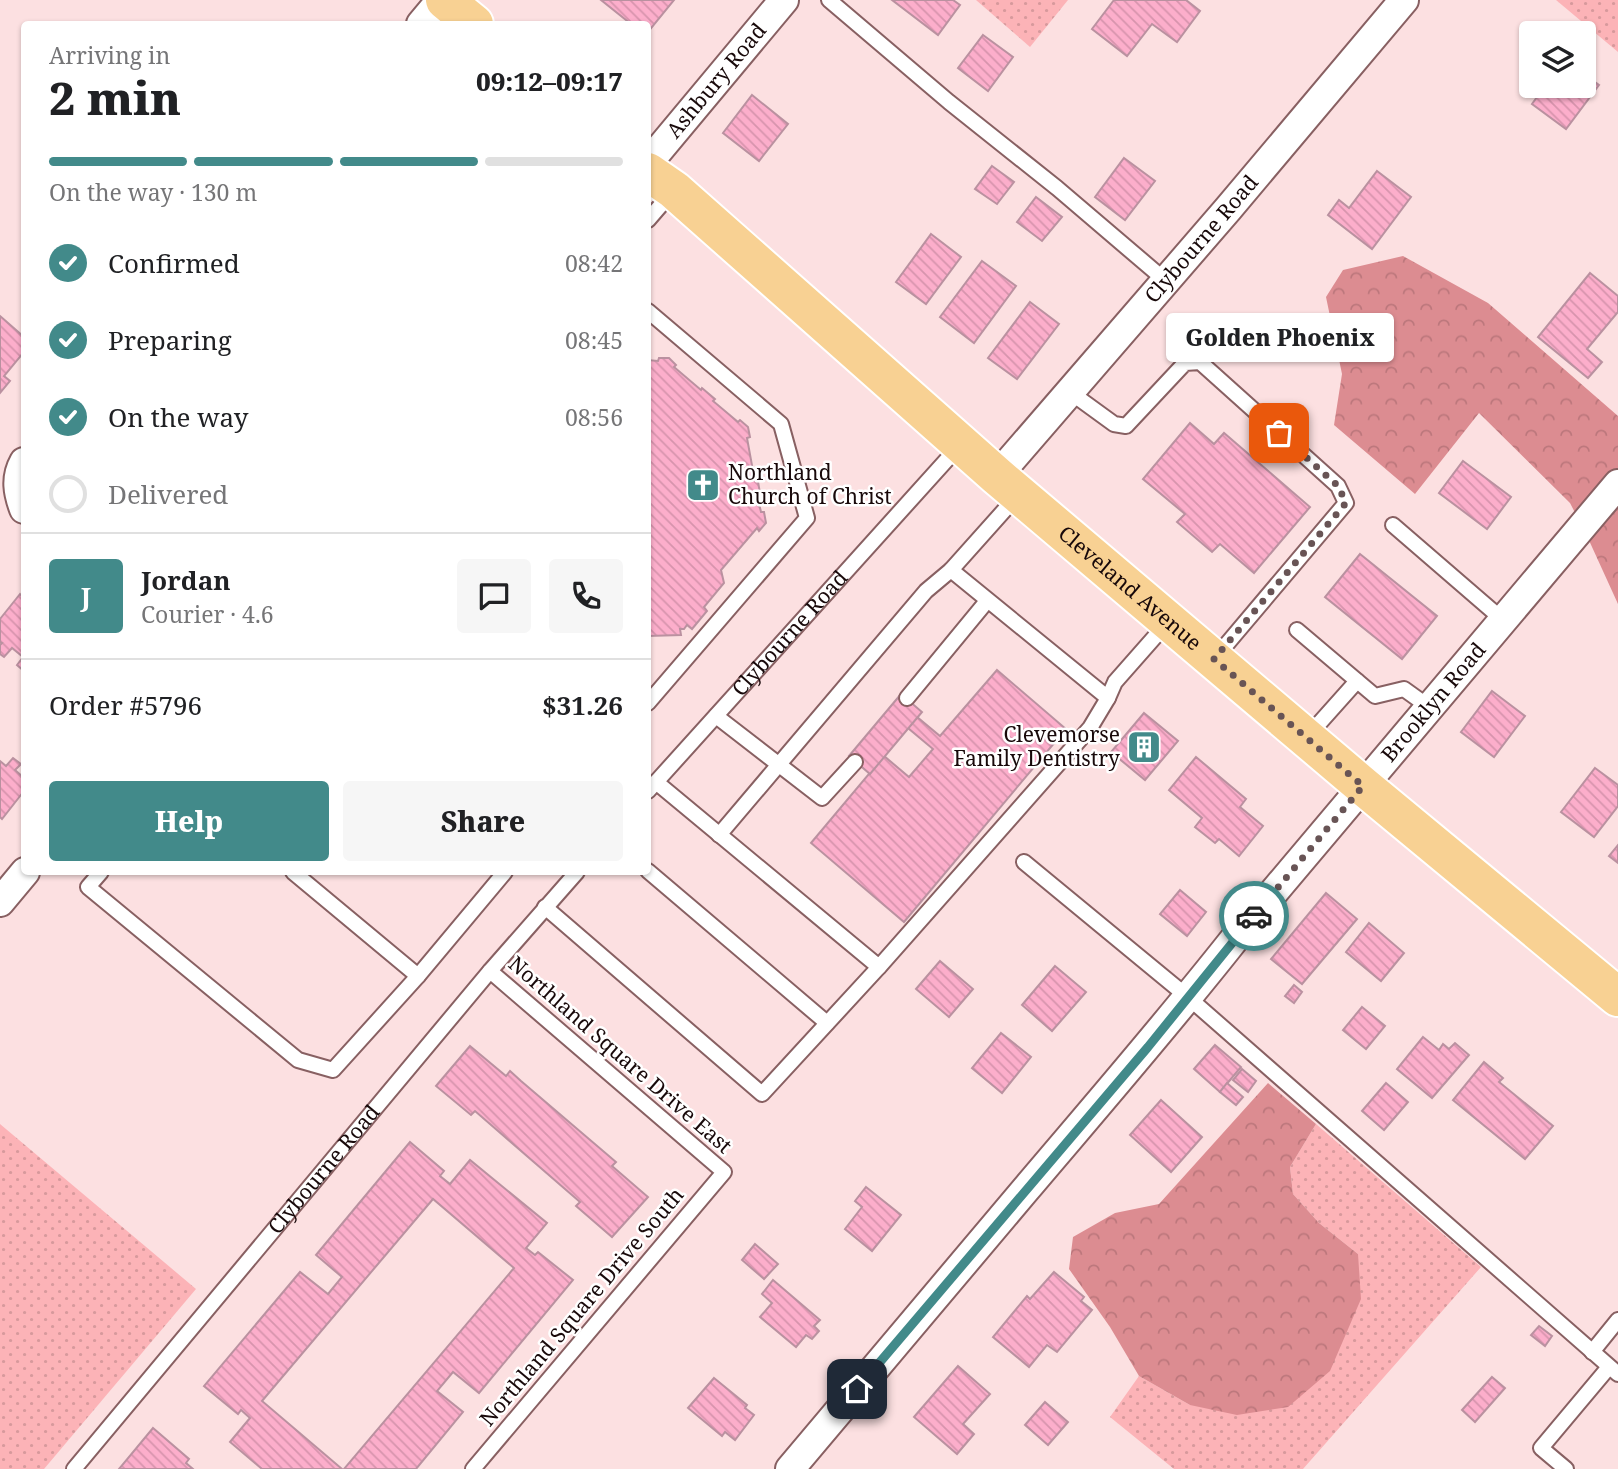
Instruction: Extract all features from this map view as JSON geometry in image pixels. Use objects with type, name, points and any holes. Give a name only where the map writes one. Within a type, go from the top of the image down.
[{"type":"main road","points":[[443,0],[470,21]]},
{"type":"main road","name":"Cleveland Avenue","points":[[661,181],[1008,485],[1363,786],[1615,988]]},
{"type":"street","points":[[424,21],[443,0]]},
{"type":"street","name":"Ashbury Road","points":[[651,159],[784,0]]},
{"type":"street","name":"Clybourne Road","points":[[1008,485],[1070,392],[1404,0]]},
{"type":"street","points":[[21,470],[17,488],[21,500]]},
{"type":"street","name":"Brooklyn Road","points":[[790,1469],[1189,998],[1240,932],[1618,484]]},
{"type":"street","points":[[0,902],[22,875]]},
{"type":"lane","points":[[829,0],[1166,281]]},
{"type":"lane","points":[[651,211],[661,181]]},
{"type":"lane","points":[[651,314],[781,424],[807,518],[651,700]]},
{"type":"lane","points":[[1070,392],[1114,424],[1126,426],[1185,363],[1200,362],[1338,486],[1346,503],[1214,659]]},
{"type":"lane","name":"Clybourne Road","points":[[652,787],[961,444]]},
{"type":"lane","points":[[719,835],[926,591],[951,570],[1008,485]]},
{"type":"lane","points":[[1393,525],[1503,620]]},
{"type":"lane","points":[[951,570],[1108,698]]},
{"type":"lane","points":[[907,698],[987,601]]},
{"type":"lane","points":[[545,907],[762,1094],[879,967],[1090,728],[1115,682],[1169,621]]},
{"type":"lane","points":[[1297,629],[1375,696],[1404,689],[1429,707]]},
{"type":"lane","points":[[1307,738],[1357,681]]},
{"type":"lane","points":[[716,716],[822,798],[855,761]]},
{"type":"lane","points":[[652,787],[719,835],[879,967]]},
{"type":"lane","points":[[1024,862],[1189,998],[1614,1370],[1541,1448],[1566,1469]]},
{"type":"lane","points":[[651,874],[827,1023]]},
{"type":"lane","points":[[98,875],[88,887],[298,1060],[333,1070],[418,976],[502,875]]},
{"type":"lane","points":[[297,875],[418,976]]},
{"type":"lane","name":"Clybourne Road","points":[[74,1469],[490,971],[574,875]]},
{"type":"lane","name":"Northland Square Drive East","points":[[490,971],[724,1172]]},
{"type":"lane","name":"Northland Square Drive South","points":[[473,1469],[724,1172]]},
{"type":"lane","points":[[1592,1352],[1618,1320]]},
{"type":"shaded area","points":[[976,0],[1068,0],[1030,47]]},
{"type":"shaded area","points":[[1556,0],[1618,0],[1618,52],[1596,34],[1596,21],[1581,21]]},
{"type":"shaded area","points":[[0,1124],[196,1289],[44,1469],[0,1469]]},
{"type":"shaded area","points":[[1316,1124],[1481,1267],[1303,1469],[1174,1469],[1110,1417],[1139,1376],[1190,1405],[1358,1254],[1319,1223],[1293,1194],[1290,1167]]},
{"type":"green space","points":[[1403,256],[1488,303],[1618,416],[1618,604],[1570,503],[1479,413],[1415,494],[1334,425],[1342,374],[1326,297],[1343,270]]},
{"type":"green space","points":[[1268,1083],[1316,1124],[1290,1167],[1293,1194],[1319,1223],[1358,1254],[1361,1299],[1330,1371],[1288,1407],[1237,1415],[1190,1405],[1139,1376],[1110,1327],[1069,1269],[1073,1237],[1115,1213],[1159,1204]]},
{"type":"building","points":[[601,0],[674,0],[651,28],[651,21],[627,21]]},
{"type":"building","points":[[892,0],[953,0],[960,5],[938,35]]},
{"type":"building","points":[[1114,0],[1186,0],[1200,11],[1177,42],[1152,24],[1127,56],[1092,29]]},
{"type":"building","points":[[983,35],[1013,57],[988,91],[958,68]]},
{"type":"building","points":[[752,95],[788,124],[759,161],[723,133]]},
{"type":"building","points":[[1536,98],[1589,98],[1566,129],[1532,104]]},
{"type":"building","points":[[1124,158],[1155,181],[1125,220],[1095,197]]},
{"type":"building","points":[[992,166],[1014,182],[997,204],[975,189]]},
{"type":"building","points":[[1377,171],[1411,197],[1372,249],[1328,215],[1339,200],[1349,208]]},
{"type":"building","points":[[1036,197],[1062,217],[1042,241],[1017,222]]},
{"type":"building","points":[[931,234],[961,257],[926,304],[896,282]]},
{"type":"building","points":[[982,261],[1016,286],[974,343],[940,317]]},
{"type":"building","points":[[1590,273],[1618,296],[1618,312],[1587,349],[1602,362],[1588,378],[1538,337]]},
{"type":"building","points":[[1030,302],[1059,324],[1017,379],[988,358]]},
{"type":"building","points":[[0,316],[21,334],[21,356],[4,376],[10,381],[0,393]]},
{"type":"building","name":"Northland Church of Christ","points":[[659,358],[669,358],[676,365],[674,367],[715,399],[713,401],[738,422],[740,420],[748,427],[750,437],[747,438],[761,499],[758,499],[766,523],[759,531],[757,528],[721,570],[724,583],[704,607],[707,611],[692,629],[687,625],[680,629],[681,635],[651,636],[651,360],[658,361]]},
{"type":"building","points":[[1190,423],[1214,444],[1224,433],[1310,507],[1254,573],[1220,544],[1212,552],[1177,522],[1185,514],[1143,479]]},
{"type":"building","points":[[1463,461],[1511,497],[1487,529],[1439,493]]},
{"type":"building","points":[[1360,554],[1437,616],[1402,659],[1325,597]]},
{"type":"building","points":[[20,594],[21,655],[12,648],[4,657],[0,654],[0,619]]},
{"type":"building","points":[[997,670],[1066,729],[904,922],[811,843],[884,756],[909,777],[933,749],[908,728],[917,717],[940,736]]},
{"type":"building","points":[[1492,691],[1525,716],[1494,757],[1461,732]]},
{"type":"building","points":[[901,694],[922,712],[870,774],[849,756]]},
{"type":"building","name":"Clevemorse Family Dentistry","points":[[1144,713],[1178,741],[1145,780],[1111,752]]},
{"type":"building","points":[[1196,757],[1246,799],[1240,807],[1263,826],[1239,856],[1219,839],[1215,843],[1195,827],[1202,818],[1169,790]]},
{"type":"building","points":[[13,758],[21,764],[15,770],[21,775],[21,795],[2,819],[0,761],[6,766]]},
{"type":"building","points":[[1595,768],[1618,785],[1618,806],[1594,837],[1561,812]]},
{"type":"building","points":[[1618,845],[1618,863],[1609,856]]},
{"type":"building","points":[[1180,890],[1206,912],[1187,936],[1160,914]]},
{"type":"building","points":[[1326,893],[1357,919],[1302,984],[1271,959]]},
{"type":"building","points":[[1369,923],[1404,953],[1381,981],[1346,952]]},
{"type":"building","points":[[940,961],[973,989],[949,1017],[916,989]]},
{"type":"building","points":[[1055,966],[1086,992],[1052,1031],[1022,1005]]},
{"type":"building","points":[[1294,985],[1302,992],[1294,1003],[1285,996]]},
{"type":"building","points":[[1362,1007],[1385,1026],[1366,1049],[1343,1030]]},
{"type":"building","points":[[1001,1033],[1031,1057],[1002,1093],[972,1068]]},
{"type":"building","points":[[1423,1037],[1439,1050],[1443,1044],[1449,1049],[1455,1043],[1469,1055],[1432,1098],[1397,1069]]},
{"type":"building","points":[[1215,1045],[1241,1067],[1220,1092],[1194,1069]]},
{"type":"building","points":[[470,1046],[506,1076],[510,1071],[616,1162],[612,1166],[648,1197],[612,1237],[576,1206],[580,1202],[475,1111],[471,1115],[436,1086]]},
{"type":"building","points":[[1484,1062],[1503,1078],[1499,1082],[1553,1126],[1525,1159],[1453,1100]]},
{"type":"building","points":[[1242,1069],[1256,1081],[1248,1092],[1233,1080]]},
{"type":"building","points":[[1227,1083],[1243,1097],[1236,1105],[1220,1092]]},
{"type":"building","points":[[1386,1083],[1408,1102],[1384,1130],[1362,1111]]},
{"type":"building","points":[[1161,1100],[1202,1137],[1171,1172],[1130,1135]]},
{"type":"building","points":[[410,1142],[444,1171],[440,1176],[450,1184],[470,1160],[547,1223],[526,1248],[535,1255],[538,1252],[573,1280],[479,1393],[453,1372],[437,1391],[463,1412],[416,1469],[344,1469],[514,1268],[433,1199],[262,1401],[342,1469],[262,1469],[230,1442],[250,1418],[241,1410],[238,1414],[204,1386],[300,1272],[328,1294],[342,1277],[316,1255]]},
{"type":"building","points":[[866,1187],[901,1215],[872,1251],[845,1229],[862,1207],[855,1201]]},
{"type":"building","points":[[755,1244],[778,1264],[764,1279],[742,1260]]},
{"type":"building","points":[[1054,1272],[1084,1297],[1081,1301],[1092,1310],[1057,1352],[1047,1345],[1029,1367],[993,1337],[1027,1296],[1030,1299]]},
{"type":"building","points":[[773,1280],[820,1320],[814,1326],[819,1331],[812,1339],[806,1335],[796,1347],[760,1317],[772,1303],[762,1294]]},
{"type":"building","points":[[1539,1326],[1552,1336],[1545,1346],[1531,1335]]},
{"type":"building","points":[[958,1366],[990,1394],[963,1424],[974,1434],[957,1454],[914,1417]]},
{"type":"building","points":[[1492,1377],[1505,1388],[1475,1422],[1462,1410]]},
{"type":"building","points":[[714,1378],[747,1405],[745,1408],[754,1415],[735,1440],[725,1432],[722,1436],[688,1408]]},
{"type":"building","points":[[1045,1402],[1068,1422],[1048,1445],[1025,1425]]},
{"type":"building","points":[[153,1428],[189,1459],[186,1463],[193,1469],[119,1469]]},
{"type":"way so far","points":[[1254,916],[1363,786],[1214,659],[1346,503],[1338,486],[1279,433]]},
{"type":"place","name":"Golden Phoenix","points":[[1279,433]]},
{"type":"place","name":"Northland Church of Christ","points":[[703,485]]},
{"type":"place","name":"Clevemorse Family Dentistry","points":[[1144,747]]},
{"type":"route","points":[[857,1389],[1148,1047],[1254,916]]}]
